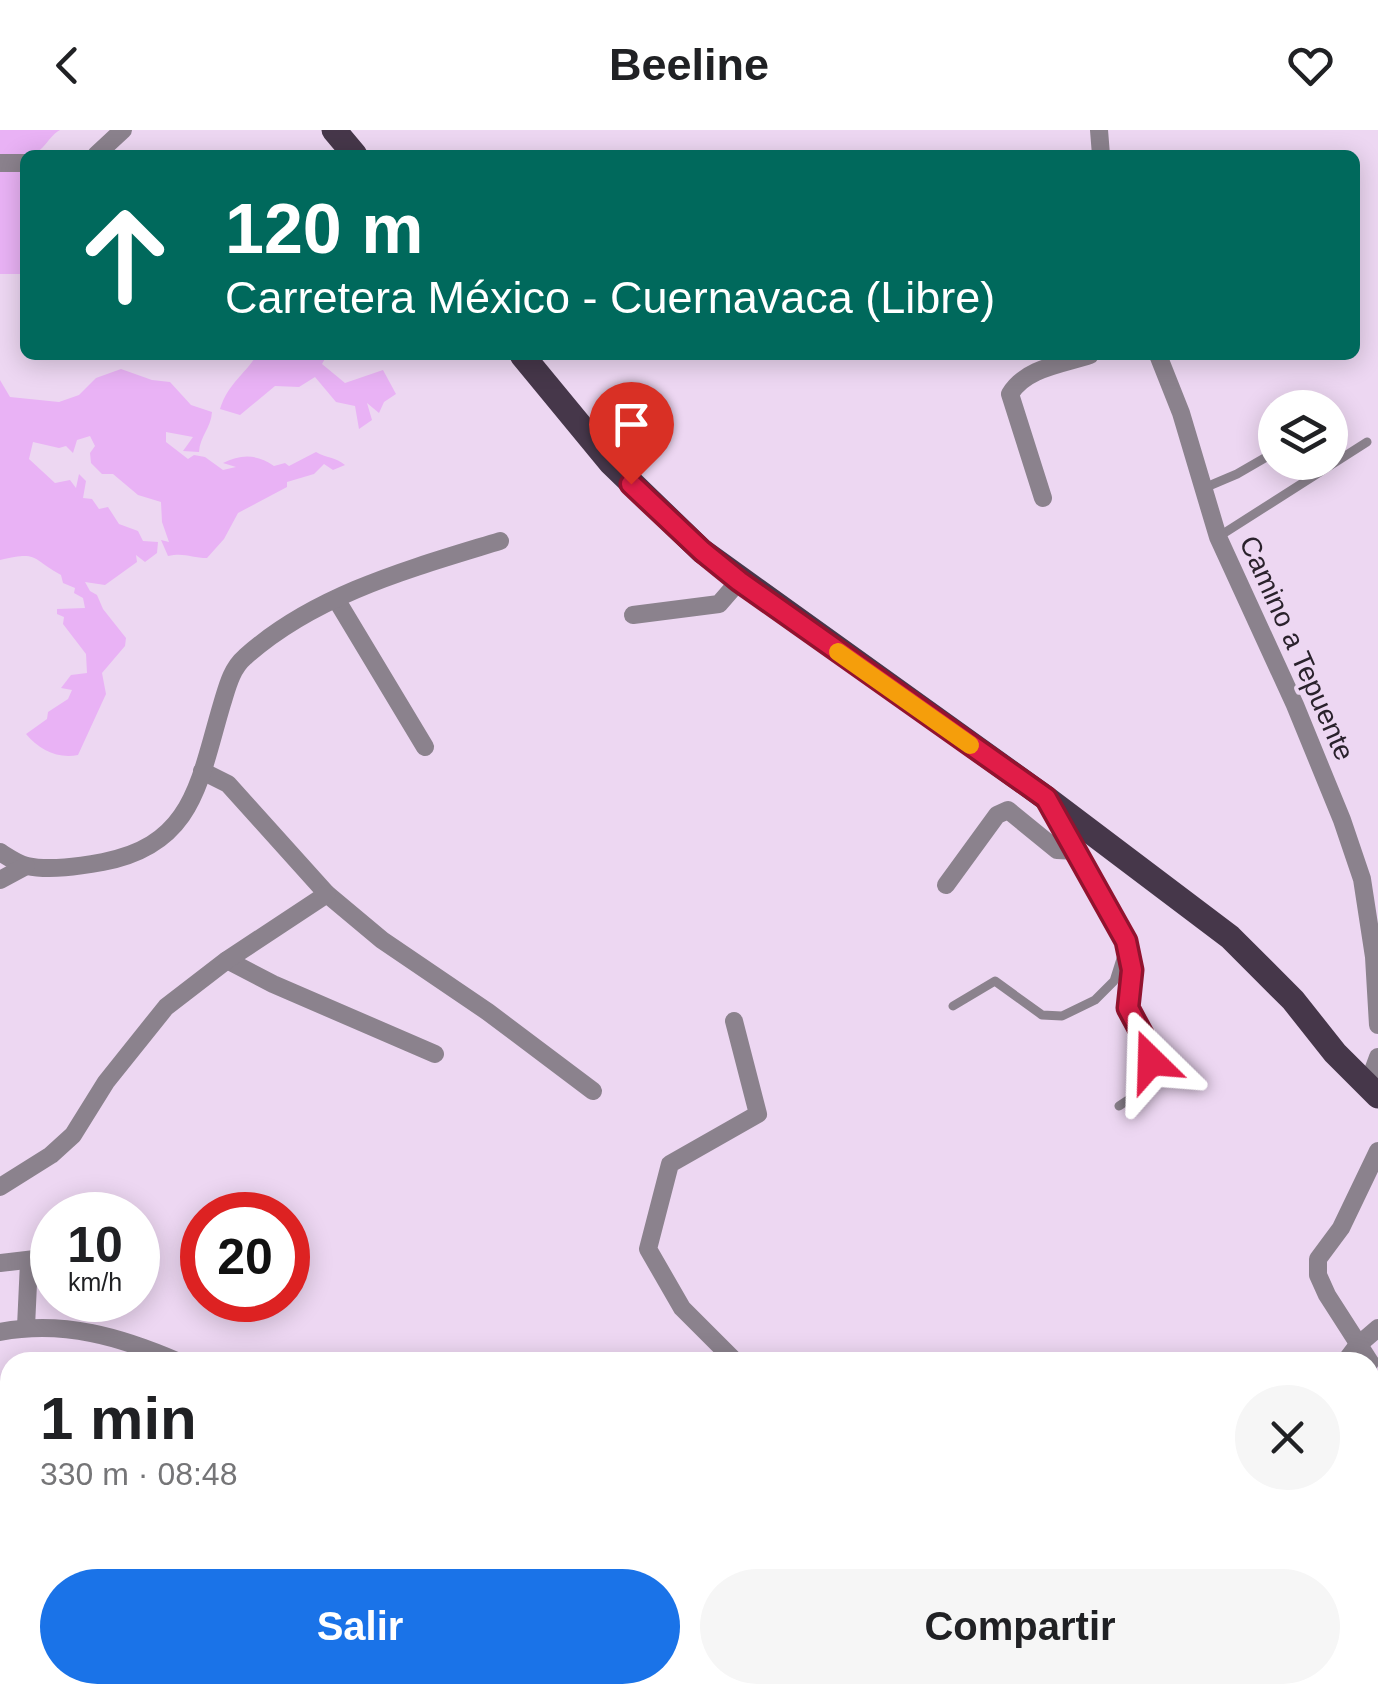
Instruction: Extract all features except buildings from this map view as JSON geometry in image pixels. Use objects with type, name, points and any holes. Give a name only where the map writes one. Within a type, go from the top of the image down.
[{"type":"main road","points":[[334,130],[351,150]]},
{"type":"main road","points":[[526,360],[651,505],[739,581],[1046,798],[1230,937],[1293,1000],[1335,1053],[1373,1091]]},
{"type":"street","points":[[102,150],[124,130]]},
{"type":"street","points":[[1043,498],[1010,394],[1017,382],[1030,374],[1074,360]]},
{"type":"street","name":"Camino a Tepuente","points":[[1160,360],[1181,414],[1218,537],[1295,704],[1362,879],[1374,957],[1378,1025]]},
{"type":"street","points":[[0,852],[26,866],[81,866],[132,857],[160,842],[184,816],[229,680],[240,661],[270,636],[336,599],[419,566],[500,541]]},
{"type":"street","points":[[633,615],[719,604],[739,581]]},
{"type":"street","points":[[336,599],[425,746]]},
{"type":"street","points":[[202,771],[228,784],[327,894],[382,940],[488,1012],[594,1092]]},
{"type":"street","points":[[1046,798],[1078,851]]},
{"type":"street","points":[[946,885],[997,815],[1008,810],[1057,850],[1078,851]]},
{"type":"street","points":[[0,880],[26,866]]},
{"type":"street","points":[[0,1188],[51,1155],[73,1135],[106,1082],[166,1007],[226,960],[327,894]]},
{"type":"street","points":[[226,960],[435,1054]]},
{"type":"street","points":[[726,1352],[682,1308],[648,1249],[670,1164],[758,1114],[734,1021]]},
{"type":"street","points":[[1373,1091],[1378,1056]]},
{"type":"street","points":[[1362,1352],[1327,1295],[1318,1275],[1318,1259],[1341,1228],[1378,1151]]},
{"type":"street","points":[[0,1263],[29,1262],[26,1327]]},
{"type":"street","points":[[0,1332],[26,1327],[90,1331],[155,1352]]},
{"type":"street","points":[[1352,1352],[1378,1328]]},
{"type":"lane","points":[[1218,537],[1367,442]]},
{"type":"lane","points":[[1202,489],[1258,462]]},
{"type":"lane","points":[[1078,851],[1126,941],[1132,970],[1128,1008],[1151,1061],[1137,1094],[1119,1106]]},
{"type":"lane","points":[[953,1006],[995,981],[1042,1015],[1062,1016],[1095,1000],[1114,980],[1126,941]]},
{"type":"shaded area","points":[[0,130],[60,130],[40,150],[20,150],[20,274],[0,274]]},
{"type":"shaded area","points":[[253,360],[324,360],[322,364],[345,383],[383,370],[396,394],[384,402],[379,413],[367,403],[372,420],[359,429],[355,406],[336,402],[315,377],[299,387],[275,386],[240,415],[220,409]]},
{"type":"shaded area","points":[[121,369],[170,382],[191,405],[212,412],[199,452],[183,451],[193,437],[166,432],[166,442],[188,459],[194,455],[205,457],[223,470],[236,467],[223,463],[236,458],[255,457],[274,466],[289,466],[316,452],[345,465],[333,470],[324,464],[314,474],[287,482],[287,487],[238,513],[224,539],[207,558],[168,556],[161,540],[169,542],[161,502],[138,495],[113,474],[102,474],[91,463],[90,453],[95,446],[90,436],[77,440],[73,453],[66,446],[33,442],[29,459],[55,483],[70,480],[76,488],[79,474],[86,481],[83,498],[92,499],[99,509],[108,507],[119,524],[138,531],[143,541],[158,542],[157,553],[145,562],[136,555],[137,562],[105,585],[85,582],[126,638],[125,646],[102,673],[106,694],[78,755],[63,756],[43,749],[26,734],[68,699],[72,690],[61,688],[71,675],[87,673],[86,654],[63,624],[64,617],[57,614],[57,609],[85,608],[83,598],[74,593],[75,588],[63,583],[61,575],[38,560],[22,556],[0,560],[0,380],[10,397],[59,402],[79,395],[96,378]]},
{"type":"slow traffic","points":[[838,652],[970,745]]},
{"type":"route","points":[[631,484],[739,581],[1046,798],[1126,941],[1132,970],[1128,1008],[1151,1061]]}]
